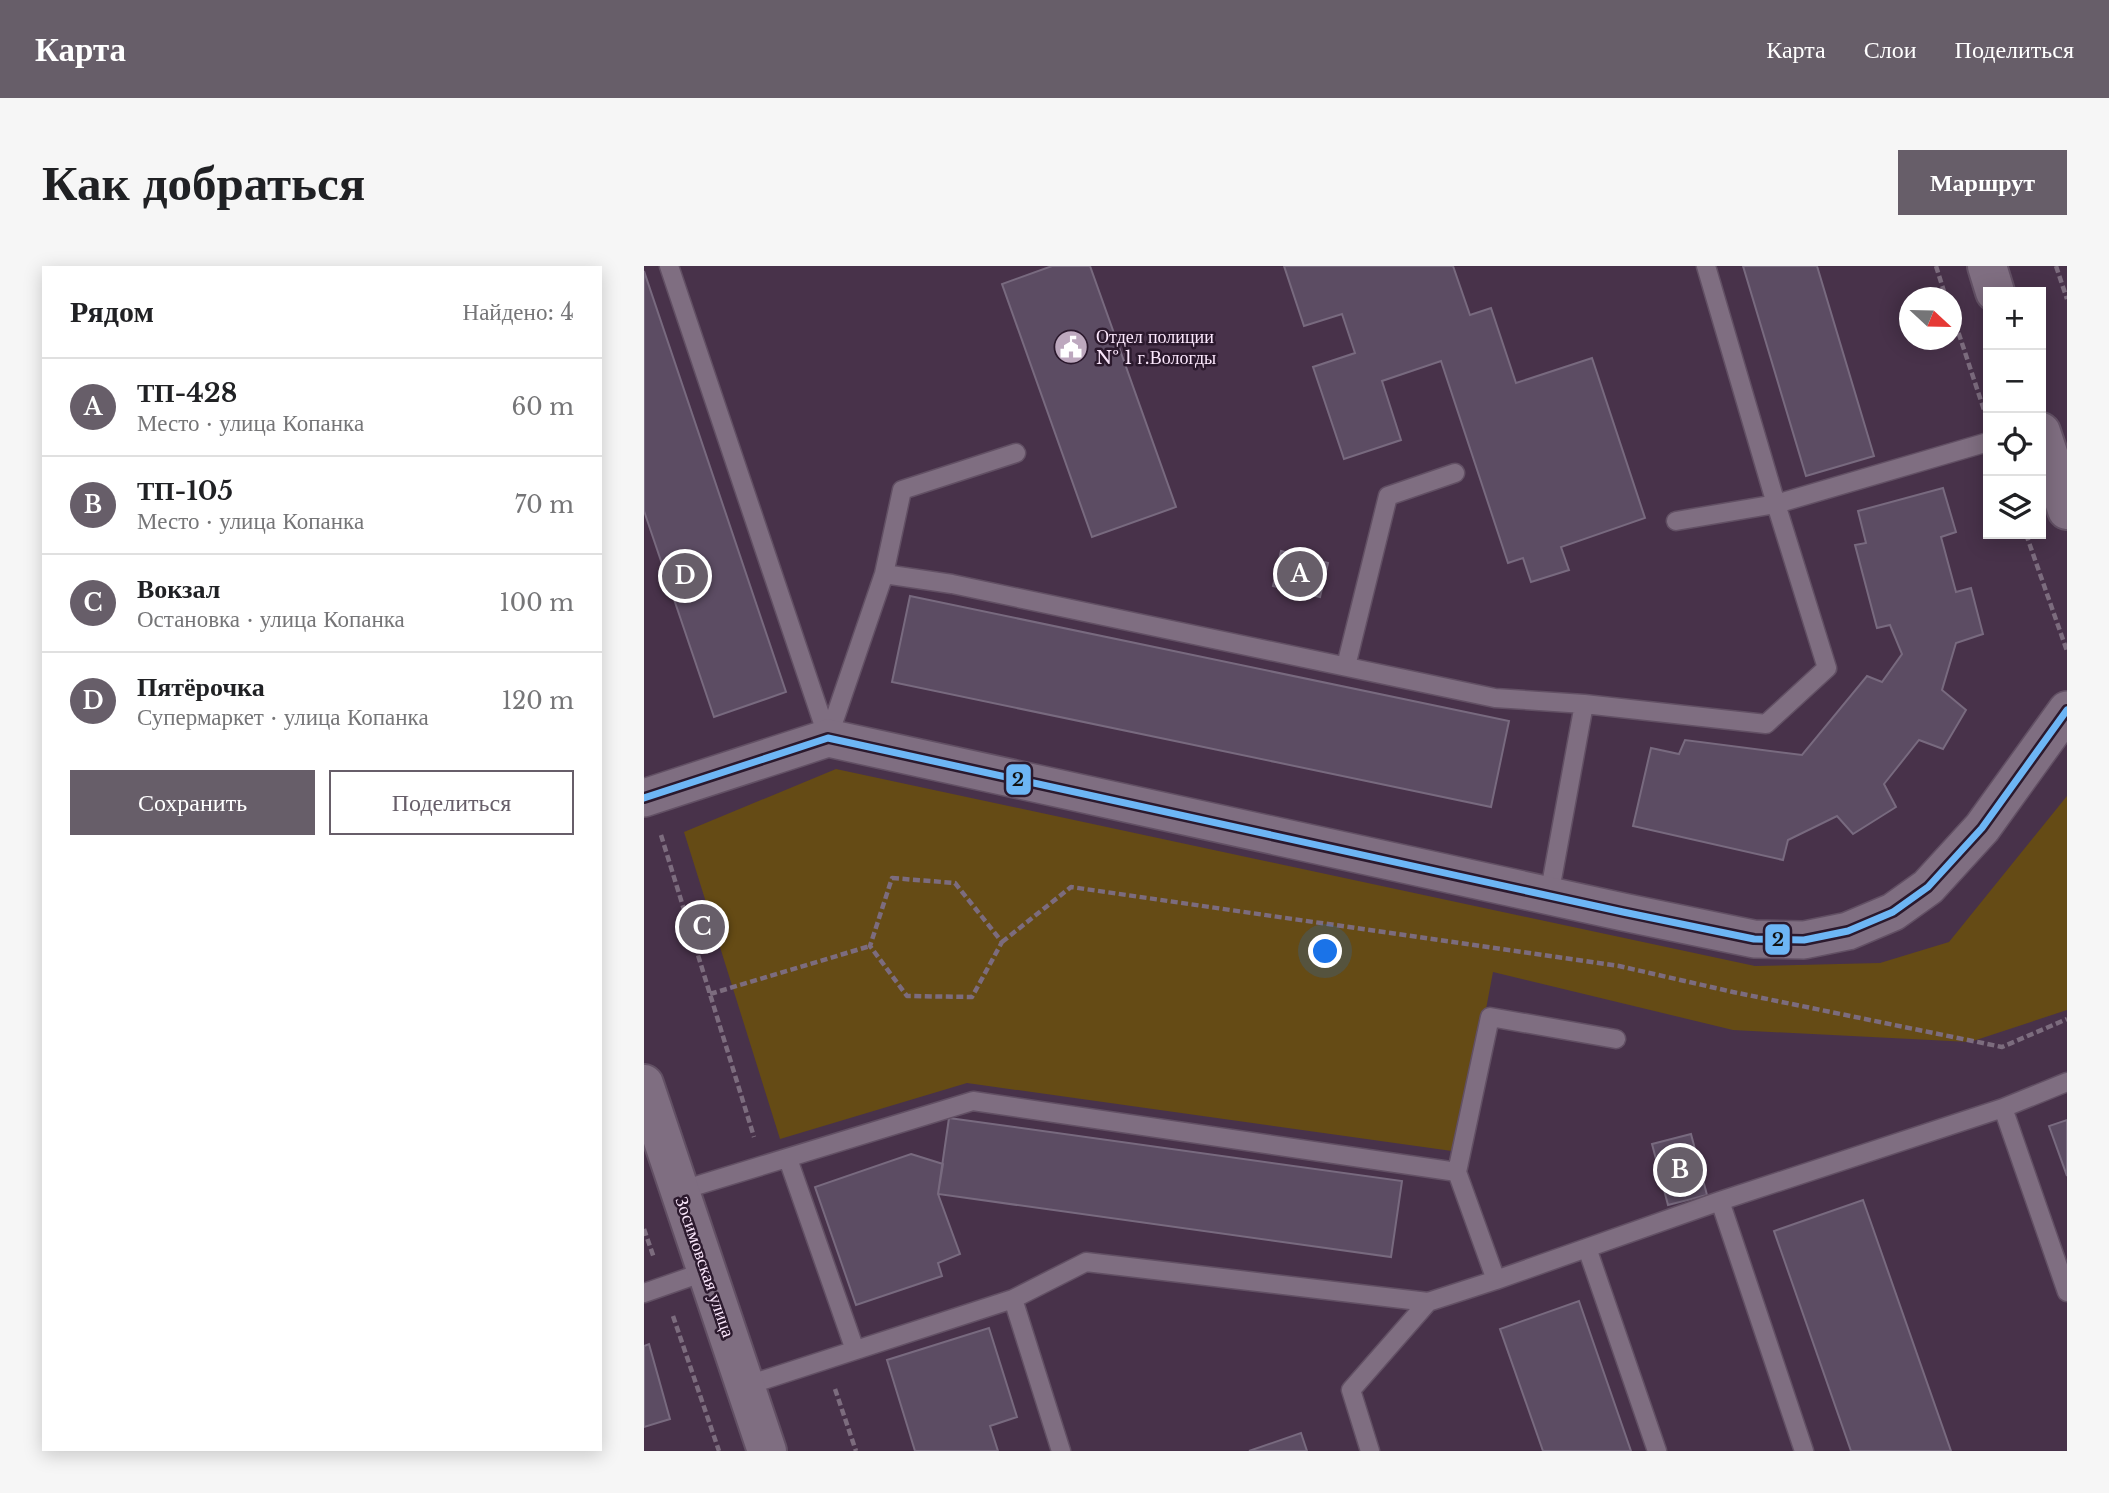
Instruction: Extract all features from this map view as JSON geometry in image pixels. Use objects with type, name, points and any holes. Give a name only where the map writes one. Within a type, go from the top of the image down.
[{"type":"street","points":[[1987,266],[1993,287]]},
{"type":"street","points":[[2046,447],[2067,510]]},
{"type":"street","points":[[646,797],[828,738],[1754,939],[1804,940],[1848,931],[1893,912],[1928,887],[1982,828],[2067,710]]},
{"type":"street","name":"Зосимовская улица","points":[[646,1096],[767,1451]]},
{"type":"lane","points":[[669,266],[828,738]]},
{"type":"lane","points":[[884,574],[952,584],[1495,698],[1584,704],[1766,724],[1827,668],[1706,266]]},
{"type":"lane","points":[[1676,521],[1776,504],[1983,443]]},
{"type":"lane","points":[[828,738],[884,574],[902,490],[1016,453]]},
{"type":"lane","points":[[1346,666],[1388,496],[1455,473]]},
{"type":"lane","points":[[1549,896],[1584,704]]},
{"type":"lane","points":[[1496,1280],[1457,1172],[1490,1017],[1616,1039]]},
{"type":"lane","points":[[745,1386],[1013,1299],[1086,1262],[1428,1302],[1720,1201],[2003,1108],[2067,1082]]},
{"type":"lane","points":[[680,1191],[973,1101],[1457,1172]]},
{"type":"lane","points":[[2003,1108],[2067,1292]]},
{"type":"lane","points":[[788,1159],[855,1350]]},
{"type":"lane","points":[[1720,1201],[1804,1451]]},
{"type":"lane","points":[[1587,1248],[1657,1451]]},
{"type":"lane","points":[[644,1293],[707,1271]]},
{"type":"lane","points":[[1013,1299],[1061,1451]]},
{"type":"lane","points":[[1370,1451],[1351,1390],[1428,1302]]},
{"type":"path","points":[[1936,266],[1943,287]]},
{"type":"path","points":[[2056,266],[2067,299]]},
{"type":"path","points":[[1962,346],[1984,413]]},
{"type":"path","points":[[2028,539],[2067,651]]},
{"type":"path","points":[[646,797],[710,994],[762,1167]]},
{"type":"path","points":[[870,946],[892,878],[955,883],[1002,942]]},
{"type":"path","points":[[870,946],[907,996],[972,997],[1002,942],[1072,887],[1619,966],[2002,1047],[2067,1019]]},
{"type":"path","points":[[710,994],[870,946]]},
{"type":"path","points":[[644,1229],[719,1451]]},
{"type":"path","points":[[825,1359],[856,1451]]},
{"type":"shaded area","points":[[836,769],[1755,966],[1880,963],[1949,942],[2067,796],[2067,1010],[1970,1042],[1733,1030],[1493,972],[1459,1152],[967,1083],[780,1139],[684,832]]},
{"type":"building","name":"Отдел полиции № 1 г.Вологды","points":[[1052,266],[1090,266],[1176,507],[1092,537],[1002,284]]},
{"type":"building","points":[[1284,266],[1453,266],[1470,315],[1491,308],[1516,383],[1592,358],[1645,518],[1561,547],[1569,570],[1531,582],[1523,558],[1508,563],[1441,361],[1382,381],[1401,440],[1344,459],[1313,367],[1355,353],[1342,314],[1304,326]]},
{"type":"building","points":[[1743,266],[1817,266],[1874,456],[1806,476]]},
{"type":"building","points":[[644,271],[786,692],[714,717],[644,511]]},
{"type":"building","points":[[1943,488],[1956,532],[1941,537],[1956,592],[1971,588],[1983,634],[1956,643],[1942,690],[1966,710],[1943,749],[1919,740],[1884,784],[1896,807],[1853,834],[1837,816],[1788,840],[1783,860],[1633,826],[1651,748],[1679,754],[1685,740],[1802,755],[1867,676],[1882,682],[1902,654],[1890,625],[1877,628],[1855,545],[1866,543],[1858,511]]},
{"type":"building","points":[[1281,551],[1328,563],[1320,597],[1273,586]]},
{"type":"building","points":[[910,596],[1509,721],[1491,807],[892,682]]},
{"type":"building","points":[[949,1118],[1402,1181],[1391,1257],[938,1194]]},
{"type":"building","points":[[2067,1120],[2067,1176],[2049,1126]]},
{"type":"building","points":[[1691,1134],[1707,1195],[1668,1205],[1652,1144]]},
{"type":"building","points":[[911,1154],[943,1164],[938,1194],[960,1254],[938,1263],[942,1276],[856,1305],[815,1187]]},
{"type":"building","points":[[1863,1200],[1951,1451],[1851,1451],[1774,1231]]},
{"type":"building","points":[[1579,1301],[1631,1451],[1543,1451],[1500,1329]]},
{"type":"building","points":[[989,1328],[1017,1417],[990,1426],[998,1451],[915,1451],[887,1360]]},
{"type":"building","points":[[649,1344],[670,1419],[644,1427],[644,1346]]},
{"type":"building","points":[[1301,1433],[1307,1451],[1249,1451]]},
{"type":"transit line","name":"2","points":[[644,798],[828,738],[1623,912],[1754,939],[1804,940],[1848,931],[1893,912],[1928,887],[1982,828],[2067,710]]},
{"type":"place","name":"Отдел полиции № 1 г.Вологды","points":[[1071,347]]},
{"type":"place","name":"ТП-428","points":[[1300,574]]},
{"type":"place","name":"Пятёрочка","points":[[685,576]]},
{"type":"place","name":"Вокзал","points":[[702,927]]},
{"type":"place","name":"ТП-105","points":[[1680,1170]]}]
